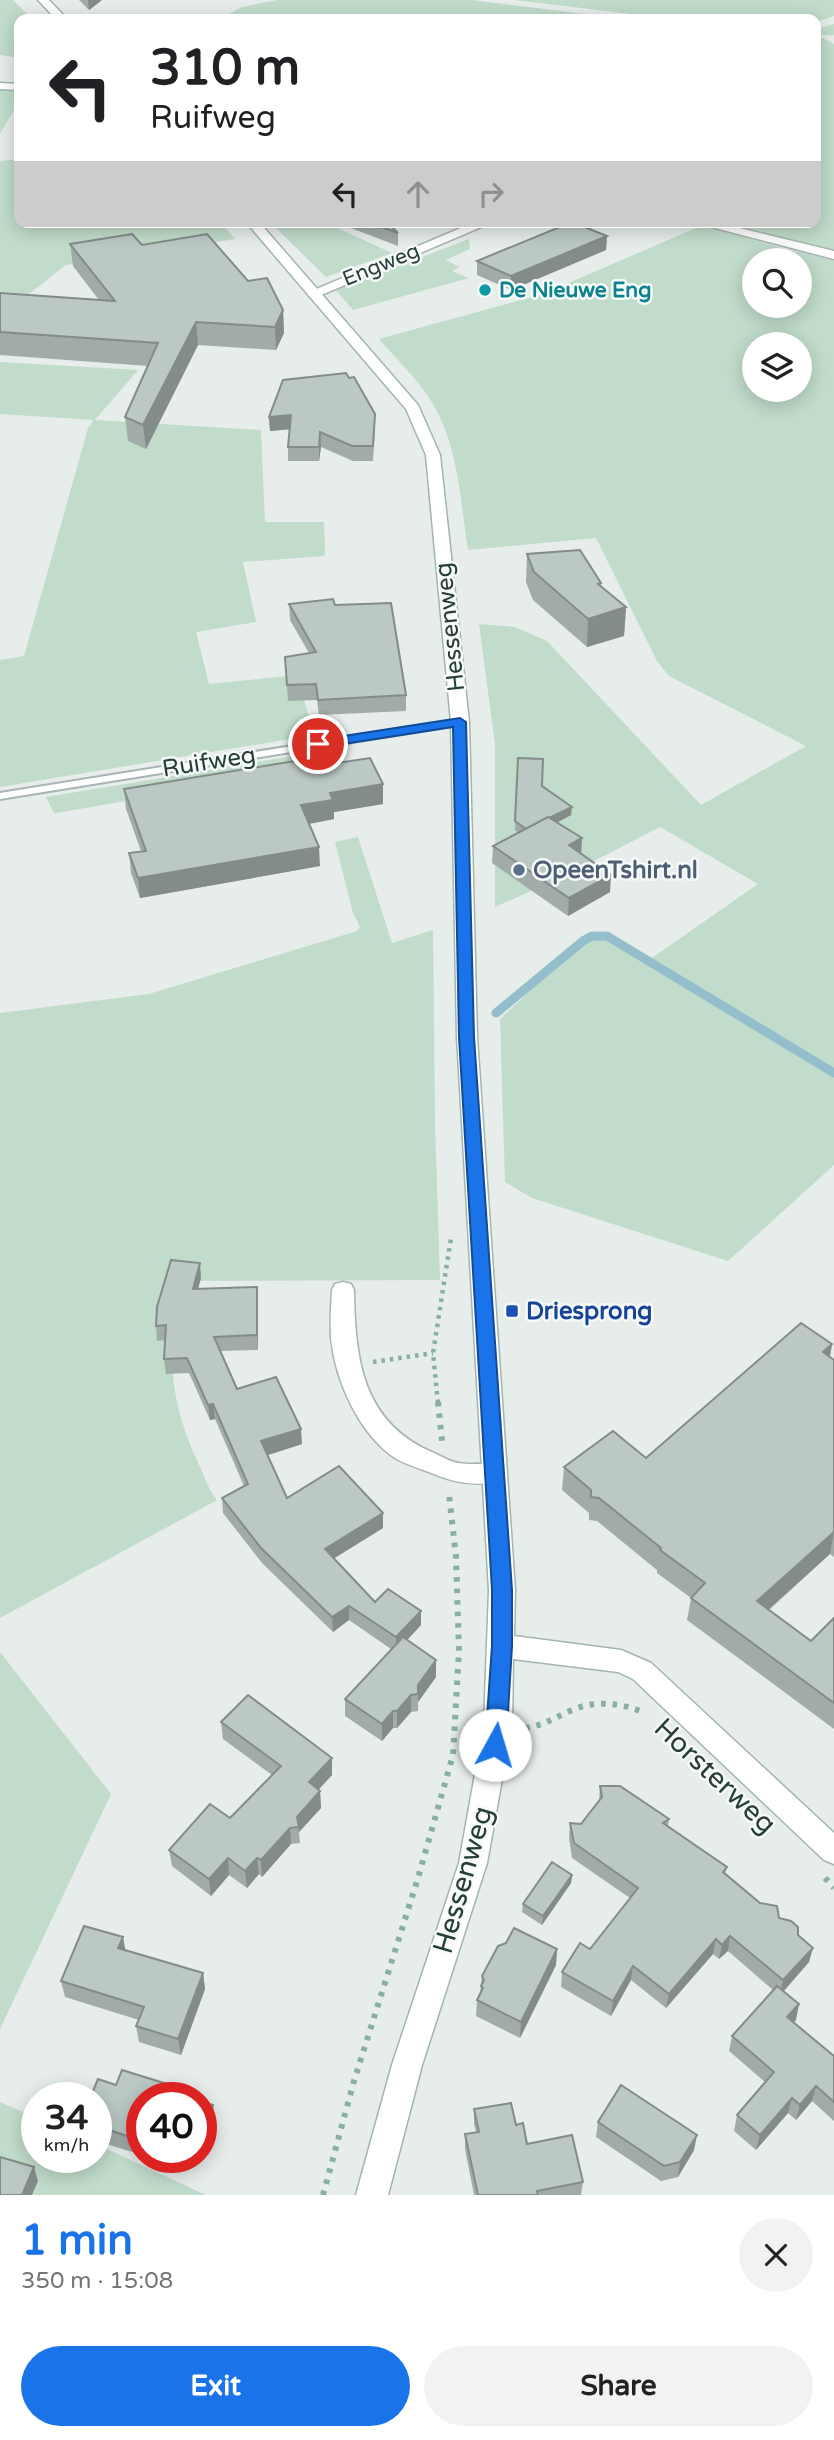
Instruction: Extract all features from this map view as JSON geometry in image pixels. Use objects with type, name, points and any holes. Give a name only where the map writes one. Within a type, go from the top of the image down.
[{"type":"street","points":[[43,0],[57,14]]},
{"type":"street","name":"Hessenweg","points":[[258,228],[413,408],[433,455],[460,722],[467,1037],[502,1590],[498,1724],[473,1863],[407,2065],[372,2195]]},
{"type":"street","name":"Engweg","points":[[314,293],[472,228]]},
{"type":"street","points":[[723,228],[834,255]]},
{"type":"street","points":[[343,1290],[344,1339],[349,1370],[371,1416],[395,1446],[456,1474],[493,1473]]},
{"type":"street","name":"Horsterweg","points":[[502,1646],[621,1661],[642,1671],[824,1860]]},
{"type":"lane","name":"Ruifweg","points":[[0,796],[460,722]]},
{"type":"path","points":[[323,2195],[354,2081],[418,1878],[453,1755],[459,1651],[456,1558],[433,1353],[452,1237]]},
{"type":"path","points":[[349,1370],[384,1359],[433,1353]]},
{"type":"path","name":"Horsterweg","points":[[498,1724],[539,1727],[578,1707],[601,1703],[634,1708],[650,1715]]},
{"type":"path","points":[[824,1860],[834,1888]]},
{"type":"green space","points":[[0,0],[13,0],[27,14],[14,14],[14,57],[0,55]]},
{"type":"green space","points":[[277,0],[472,0],[585,14],[229,14],[242,7]]},
{"type":"green space","points":[[515,0],[834,0],[834,16],[821,20],[821,14],[631,14]]},
{"type":"green space","points":[[834,24],[834,35],[821,35],[821,28]]},
{"type":"green space","points":[[821,37],[834,44],[834,253],[733,228],[821,228]]},
{"type":"green space","points":[[0,88],[14,89],[14,110],[0,134]]},
{"type":"green space","points":[[14,160],[14,228],[225,228],[235,239],[66,265],[16,304],[0,303],[0,161]]},
{"type":"green space","points":[[276,228],[337,228],[392,253],[326,277]]},
{"type":"green space","points":[[696,228],[713,228],[782,248],[742,248],[742,318],[812,318],[812,255],[834,259],[834,1165],[728,1261],[532,1198],[505,1182],[500,1019],[564,959],[603,934],[649,960],[758,884],[660,827],[565,876],[495,907],[495,744],[479,624],[515,627],[547,641],[701,805],[806,746],[669,676],[657,661],[596,538],[468,550],[455,465],[446,433],[434,406],[379,339],[543,294]]},
{"type":"green space","points":[[469,239],[470,249],[446,260],[459,267],[452,271],[469,278],[353,310],[336,290]]},
{"type":"green space","points":[[0,362],[138,370],[95,420],[261,430],[265,522],[324,522],[325,556],[243,562],[256,622],[196,632],[209,684],[297,675],[314,735],[0,787],[0,660],[24,656],[88,428],[94,420],[0,414]]},
{"type":"green space","points":[[299,755],[304,770],[62,812],[54,813],[46,797]]},
{"type":"green space","points":[[358,837],[392,943],[433,930],[440,1280],[179,1281],[172,1353],[176,1397],[189,1443],[217,1500],[0,1618],[0,1013],[149,994],[357,931],[360,927],[353,913],[335,842]]},
{"type":"green space","points":[[0,1652],[111,1794],[0,2029]]},
{"type":"green space","points":[[0,2102],[21,2111],[21,2173],[112,2173],[112,2151],[126,2158],[126,2173],[159,2173],[206,2195],[0,2195]]},
{"type":"building","points":[[557,228],[587,228],[607,236],[511,276],[477,261]]},
{"type":"building","points":[[132,234],[142,245],[207,234],[248,281],[267,278],[283,310],[275,327],[196,322],[143,425],[125,417],[158,343],[0,332],[0,293],[115,301],[70,244]]},
{"type":"building","points":[[346,373],[349,378],[354,377],[375,414],[373,446],[352,446],[320,432],[319,447],[288,447],[291,415],[269,417],[283,380]]},
{"type":"building","points":[[580,550],[601,583],[598,584],[626,607],[588,619],[534,572],[527,554]]},
{"type":"building","points":[[333,599],[335,605],[391,603],[406,695],[318,700],[316,684],[287,685],[285,657],[316,652],[289,604]]},
{"type":"building","points":[[313,758],[317,766],[370,758],[383,784],[330,793],[333,800],[301,805],[319,847],[138,878],[129,853],[146,851],[124,789]]},
{"type":"building","points":[[518,758],[543,759],[542,786],[572,807],[526,829],[515,821]]},
{"type":"building","points":[[548,817],[582,838],[569,845],[611,875],[569,898],[493,846]]},
{"type":"building","points":[[171,1260],[200,1263],[193,1289],[257,1287],[257,1335],[214,1337],[237,1389],[276,1377],[301,1429],[261,1441],[287,1498],[339,1466],[383,1513],[325,1549],[375,1602],[388,1589],[421,1611],[396,1637],[349,1606],[332,1617],[261,1548],[222,1498],[248,1484],[213,1404],[208,1405],[187,1358],[164,1359],[166,1325],[156,1326],[157,1307]]},
{"type":"building","points":[[801,1323],[832,1344],[823,1352],[834,1360],[834,1532],[757,1601],[811,1641],[834,1618],[834,1703],[691,1598],[705,1583],[660,1550],[661,1548],[599,1498],[591,1497],[591,1490],[564,1467],[613,1431],[646,1458]]},
{"type":"building","points":[[403,1637],[436,1660],[418,1685],[418,1694],[411,1695],[382,1724],[345,1699]]},
{"type":"building","points":[[248,1695],[332,1758],[309,1782],[320,1791],[297,1817],[299,1827],[290,1828],[261,1860],[257,1858],[245,1871],[228,1858],[209,1879],[169,1850],[210,1804],[230,1818],[281,1766],[221,1722]]},
{"type":"building","points":[[600,1786],[620,1786],[669,1819],[663,1823],[727,1867],[723,1872],[760,1903],[777,1906],[779,1918],[791,1921],[798,1927],[798,1935],[813,1948],[783,1980],[730,1936],[722,1945],[716,1939],[669,1994],[633,1966],[613,2001],[562,1972],[580,1943],[590,1949],[638,1888],[574,1843],[570,1823],[581,1824],[602,1797]]},
{"type":"building","points":[[552,1862],[572,1875],[543,1916],[523,1904]]},
{"type":"building","points":[[84,1926],[123,1937],[118,1948],[203,1973],[178,2039],[136,2026],[144,2007],[61,1981]]},
{"type":"building","points":[[514,1928],[557,1949],[521,2022],[477,2000],[483,1988],[482,1976],[498,1946],[506,1943]]},
{"type":"building","points":[[777,1986],[799,2004],[787,2017],[834,2056],[834,2102],[816,2086],[800,2105],[792,2098],[760,2135],[737,2115],[774,2072],[732,2036]]},
{"type":"building","points":[[122,2070],[161,2082],[126,2082],[126,2136],[112,2131],[112,2084],[116,2085]]},
{"type":"building","points":[[621,2085],[697,2135],[680,2162],[664,2166],[598,2122]]},
{"type":"building","points":[[511,2103],[516,2125],[523,2123],[527,2144],[572,2135],[583,2182],[537,2191],[538,2195],[478,2195],[465,2134],[479,2132],[474,2109]]},
{"type":"building","points":[[0,2157],[21,2163],[21,2173],[31,2173],[22,2195],[0,2195]]},
{"type":"waterway","points":[[496,1013],[583,941],[592,936],[607,936],[834,1073]]},
{"type":"place","name":"De Nieuwe Eng","points":[[485,290]]},
{"type":"place","name":"OpeenTshirt.nl","points":[[519,870]]},
{"type":"place","name":"Driesprong","points":[[512,1311]]},
{"type":"route","points":[[318,744],[460,722],[467,1037],[502,1590],[502,1646],[495,1745]]}]
